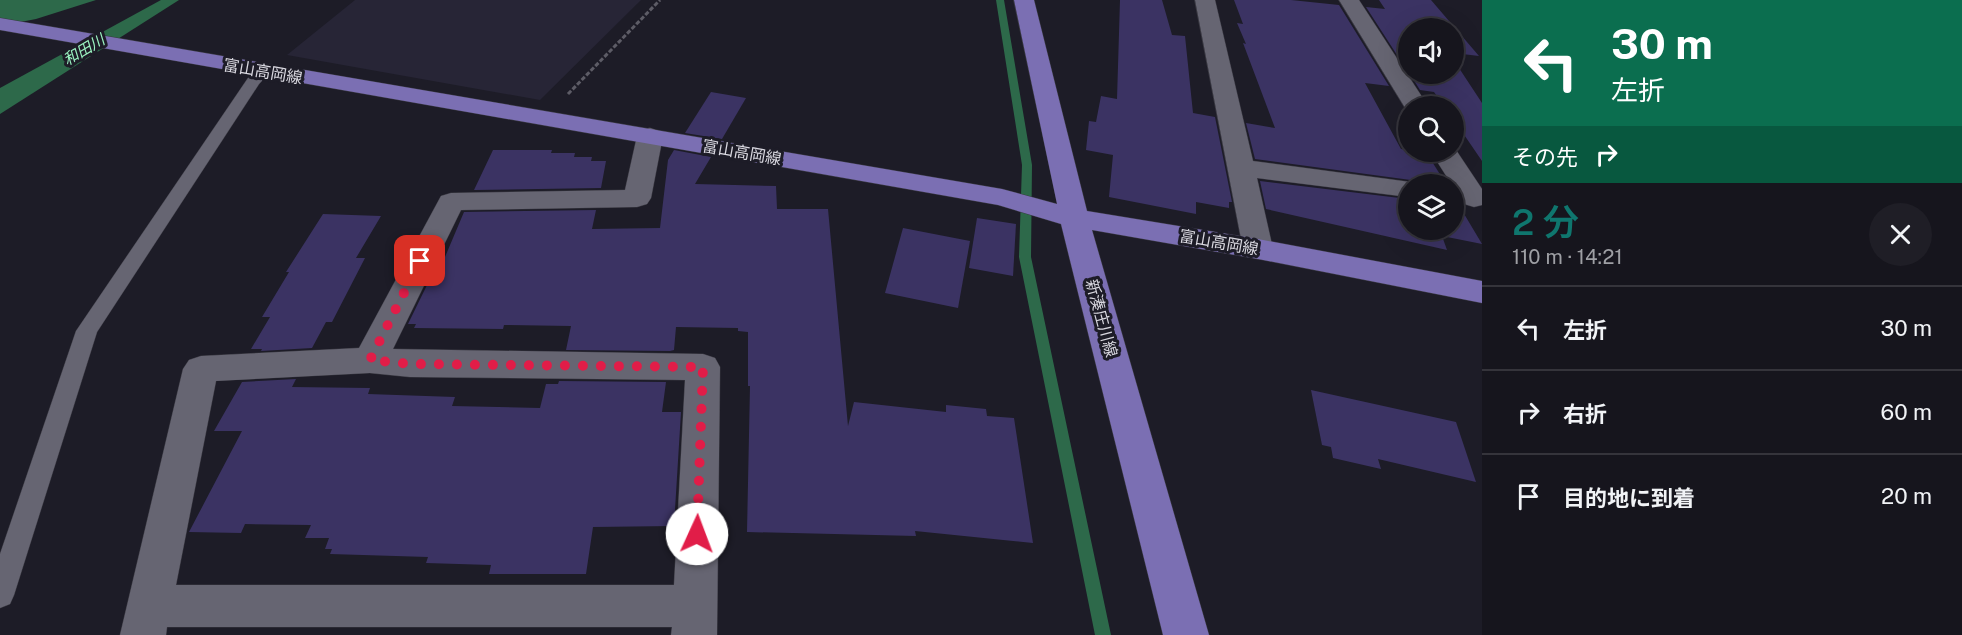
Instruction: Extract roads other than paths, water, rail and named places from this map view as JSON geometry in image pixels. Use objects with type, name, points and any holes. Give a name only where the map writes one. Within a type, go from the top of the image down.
[{"type":"main road","name":"新湊庄川線","points":[[1024,0],[1074,218],[1186,635]]},
{"type":"main road","name":"富山高岡線","points":[[0,24],[1002,197],[1074,218],[1258,249],[1482,292]]},
{"type":"street","points":[[1205,0],[1258,249]]},
{"type":"street","points":[[1349,0],[1410,96]]},
{"type":"street","points":[[370,360],[451,202],[637,198],[650,136]]},
{"type":"street","points":[[1450,162],[1470,197]]},
{"type":"street","points":[[1242,168],[1398,188]]},
{"type":"street","points":[[370,360],[410,364],[703,367],[694,620],[147,620],[201,369],[370,360]]},
{"type":"lane","points":[[0,595],[87,331],[260,70]]},
{"type":"water","points":[[0,0],[96,0],[36,19],[0,26]]},
{"type":"water","name":"和田川","points":[[161,0],[179,0],[0,114],[0,88]]},
{"type":"waterway","points":[[1000,0],[1027,165],[1025,257],[1103,635]]}]
